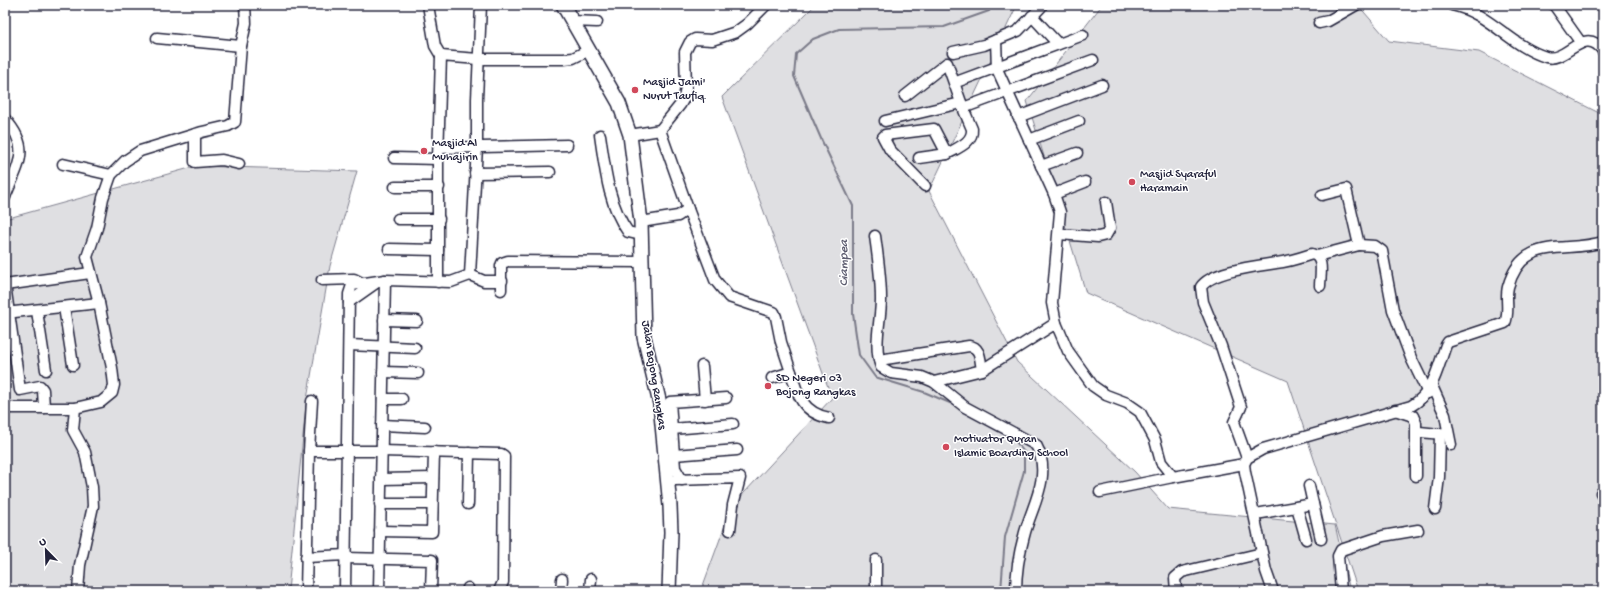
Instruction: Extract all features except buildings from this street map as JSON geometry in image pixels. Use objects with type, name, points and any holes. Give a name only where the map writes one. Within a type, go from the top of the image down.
[{"type":"main road","name":"Jalan Bojong Rangkas","points":[[563,5],[619,104],[630,135],[641,222],[644,337],[660,404],[667,481],[671,532],[669,591]]},
{"type":"street","points":[[5,408],[75,408],[101,402],[112,393],[114,377],[99,303],[87,263],[88,251],[97,228],[103,198],[111,175],[125,161],[140,151],[195,134],[228,126],[235,122],[241,46],[246,23],[245,5]]},
{"type":"street","points":[[428,5],[435,46],[441,56],[438,159],[438,282]]},
{"type":"street","points":[[470,275],[477,147],[478,59],[481,5]]},
{"type":"street","points":[[630,135],[660,130],[676,112],[684,98],[686,88],[685,52],[690,42],[695,39],[712,40],[736,32],[748,24],[766,5]]},
{"type":"street","points":[[1319,23],[1328,21],[1356,5]]},
{"type":"street","points":[[1452,5],[1465,8],[1527,48],[1546,57],[1556,57],[1581,43],[1594,42],[1603,51]]},
{"type":"street","points":[[1554,5],[1581,43]]},
{"type":"street","points":[[953,52],[984,45],[1018,31],[1041,7]]},
{"type":"street","points":[[1032,16],[1058,44]]},
{"type":"street","points":[[572,20],[597,22]]},
{"type":"street","points":[[959,81],[1083,35]]},
{"type":"street","points":[[157,38],[241,46]]},
{"type":"street","points":[[996,40],[997,68],[1006,92],[1054,194],[1060,212],[1052,303],[1056,323],[1068,351],[1088,381],[1098,391],[1127,403],[1140,412],[1155,440],[1161,462],[1173,477]]},
{"type":"street","points":[[441,56],[478,59],[564,59],[573,58],[589,50]]},
{"type":"street","points":[[885,121],[962,106],[1006,92],[1094,60]]},
{"type":"street","points":[[905,96],[947,63],[973,133],[970,139],[963,145],[947,154],[919,158]]},
{"type":"street","points":[[1018,117],[1102,85]]},
{"type":"street","points":[[5,119],[18,136],[21,150],[20,158],[5,197]]},
{"type":"street","points":[[1029,140],[1079,121]]},
{"type":"street","points":[[925,186],[890,150],[882,137],[934,129],[947,154]]},
{"type":"street","points":[[660,130],[715,280],[724,293],[732,299],[774,312],[796,391],[803,405],[810,411],[828,418]]},
{"type":"street","points":[[195,134],[195,162],[222,160],[239,164]]},
{"type":"street","points":[[600,135],[607,183],[613,204],[628,232],[641,236]]},
{"type":"street","points":[[439,148],[567,145]]},
{"type":"street","points":[[1041,166],[1077,153]]},
{"type":"street","points":[[394,158],[438,159]]},
{"type":"street","points":[[63,164],[111,175]]},
{"type":"street","points":[[475,173],[550,172]]},
{"type":"street","points":[[1054,194],[1085,182]]},
{"type":"street","points":[[395,187],[438,187]]},
{"type":"street","points":[[1322,195],[1346,188],[1359,245]]},
{"type":"street","points":[[1058,234],[1098,237],[1106,235],[1110,228],[1106,202]]},
{"type":"street","points":[[641,222],[678,216],[688,209]]},
{"type":"street","points":[[398,219],[439,219]]},
{"type":"street","points":[[875,236],[880,269],[881,299],[876,350],[879,360],[885,370],[922,377],[934,382],[965,407],[1036,445],[1041,453],[1042,473],[1037,504],[1024,535],[1016,572],[1016,591]]},
{"type":"street","points":[[1100,492],[1246,461],[1263,449],[1411,406],[1430,390],[1448,342],[1505,323],[1508,288],[1514,273],[1522,261],[1534,252],[1541,250],[1580,247],[1603,242]]},
{"type":"street","points":[[1273,591],[1262,552],[1246,461],[1234,422],[1241,407],[1221,346],[1203,302],[1201,288],[1207,282],[1221,275],[1244,268],[1295,260],[1312,254],[1317,256],[1359,245],[1378,246],[1382,251],[1392,310],[1411,358],[1445,414],[1445,433],[1435,509]]},
{"type":"street","points":[[389,249],[438,250]]},
{"type":"street","points":[[1317,256],[1321,264],[1320,286]]},
{"type":"street","points":[[345,591],[349,294],[352,285],[382,281],[456,281],[470,275],[484,281],[502,285],[501,266],[502,263],[508,261],[642,262]]},
{"type":"street","points":[[44,408],[43,390],[40,386],[20,390],[6,313],[5,285],[90,273]]},
{"type":"street","points":[[322,280],[354,279],[362,283]]},
{"type":"street","points":[[349,302],[382,281]]},
{"type":"street","points":[[379,591],[384,320],[382,281]]},
{"type":"street","points":[[6,313],[36,311],[99,303]]},
{"type":"street","points":[[64,307],[73,365]]},
{"type":"street","points":[[36,311],[46,370]]},
{"type":"street","points":[[384,320],[417,320]]},
{"type":"street","points":[[934,382],[982,370],[1056,323]]},
{"type":"street","points":[[349,345],[415,348]]},
{"type":"street","points":[[879,360],[972,346],[979,351],[982,370]]},
{"type":"street","points":[[702,366],[705,400]]},
{"type":"street","points":[[383,372],[418,373]]},
{"type":"street","points":[[772,378],[791,372]]},
{"type":"street","points":[[682,480],[675,468],[670,402],[726,398]]},
{"type":"street","points":[[383,399],[402,399]]},
{"type":"street","points":[[306,591],[309,451],[312,401]]},
{"type":"street","points":[[75,408],[73,430],[85,452],[92,487],[93,506],[80,565],[78,591]]},
{"type":"street","points":[[1395,410],[1413,416],[1417,432],[1416,476]]},
{"type":"street","points":[[672,429],[733,424]]},
{"type":"street","points":[[382,425],[425,427]]},
{"type":"street","points":[[1417,432],[1445,433]]},
{"type":"street","points":[[1445,433],[1451,445]]},
{"type":"street","points":[[674,455],[737,450]]},
{"type":"street","points":[[309,451],[469,452],[501,454],[504,459],[502,582],[499,591]]},
{"type":"street","points":[[380,531],[432,532],[434,452]]},
{"type":"street","points":[[468,504],[469,452]]},
{"type":"street","points":[[381,479],[433,478]]},
{"type":"street","points":[[667,481],[740,478],[733,505],[730,530]]},
{"type":"street","points":[[1309,486],[1321,539]]},
{"type":"street","points":[[380,504],[432,504]]},
{"type":"street","points":[[1256,514],[1314,504]]},
{"type":"street","points":[[1297,507],[1306,539]]},
{"type":"street","points":[[1341,591],[1338,556],[1341,550],[1383,536],[1418,530]]},
{"type":"street","points":[[1176,591],[1175,578],[1182,572],[1262,552]]},
{"type":"street","points":[[306,557],[346,556],[380,559],[432,560],[431,591]]},
{"type":"street","points":[[876,560],[876,591]]},
{"type":"street","points":[[561,591],[562,579]]},
{"type":"street","points":[[590,591],[591,579]]},
{"type":"shaded area","points":[[815,5],[1017,5],[929,191],[1017,362],[1135,472],[1168,509],[1335,525],[1350,591],[701,591],[732,506],[832,398],[722,97]]},
{"type":"shaded area","points":[[1102,5],[1358,5],[1389,41],[1479,52],[1603,115],[1603,591],[1358,591],[1288,381],[1086,293],[1027,101]]},
{"type":"shaded area","points":[[197,166],[357,171],[330,266],[306,405],[288,591],[5,591],[5,219]]},
{"type":"waterway","name":"Ciampea","points":[[957,406],[924,392],[875,377],[859,355],[853,314],[853,206],[822,141],[794,76],[796,54],[813,39],[839,29],[944,27],[989,11],[993,5]]},
{"type":"waterway","name":"Ciampea","points":[[1001,591],[1005,537],[1024,471],[1024,452],[1012,437]]},
{"type":"place","name":"Masjid Jami' Nurut Taufiq","points":[[635,90]]},
{"type":"place","name":"Masjid Al Muhajirin","points":[[424,151]]},
{"type":"place","name":"Masjid Syaraful Haramain","points":[[1132,182]]},
{"type":"place","name":"SD Negeri 03 Bojong Rangkas","points":[[768,386]]},
{"type":"place","name":"Motivator Quran Islamic Boarding School","points":[[946,447]]}]
